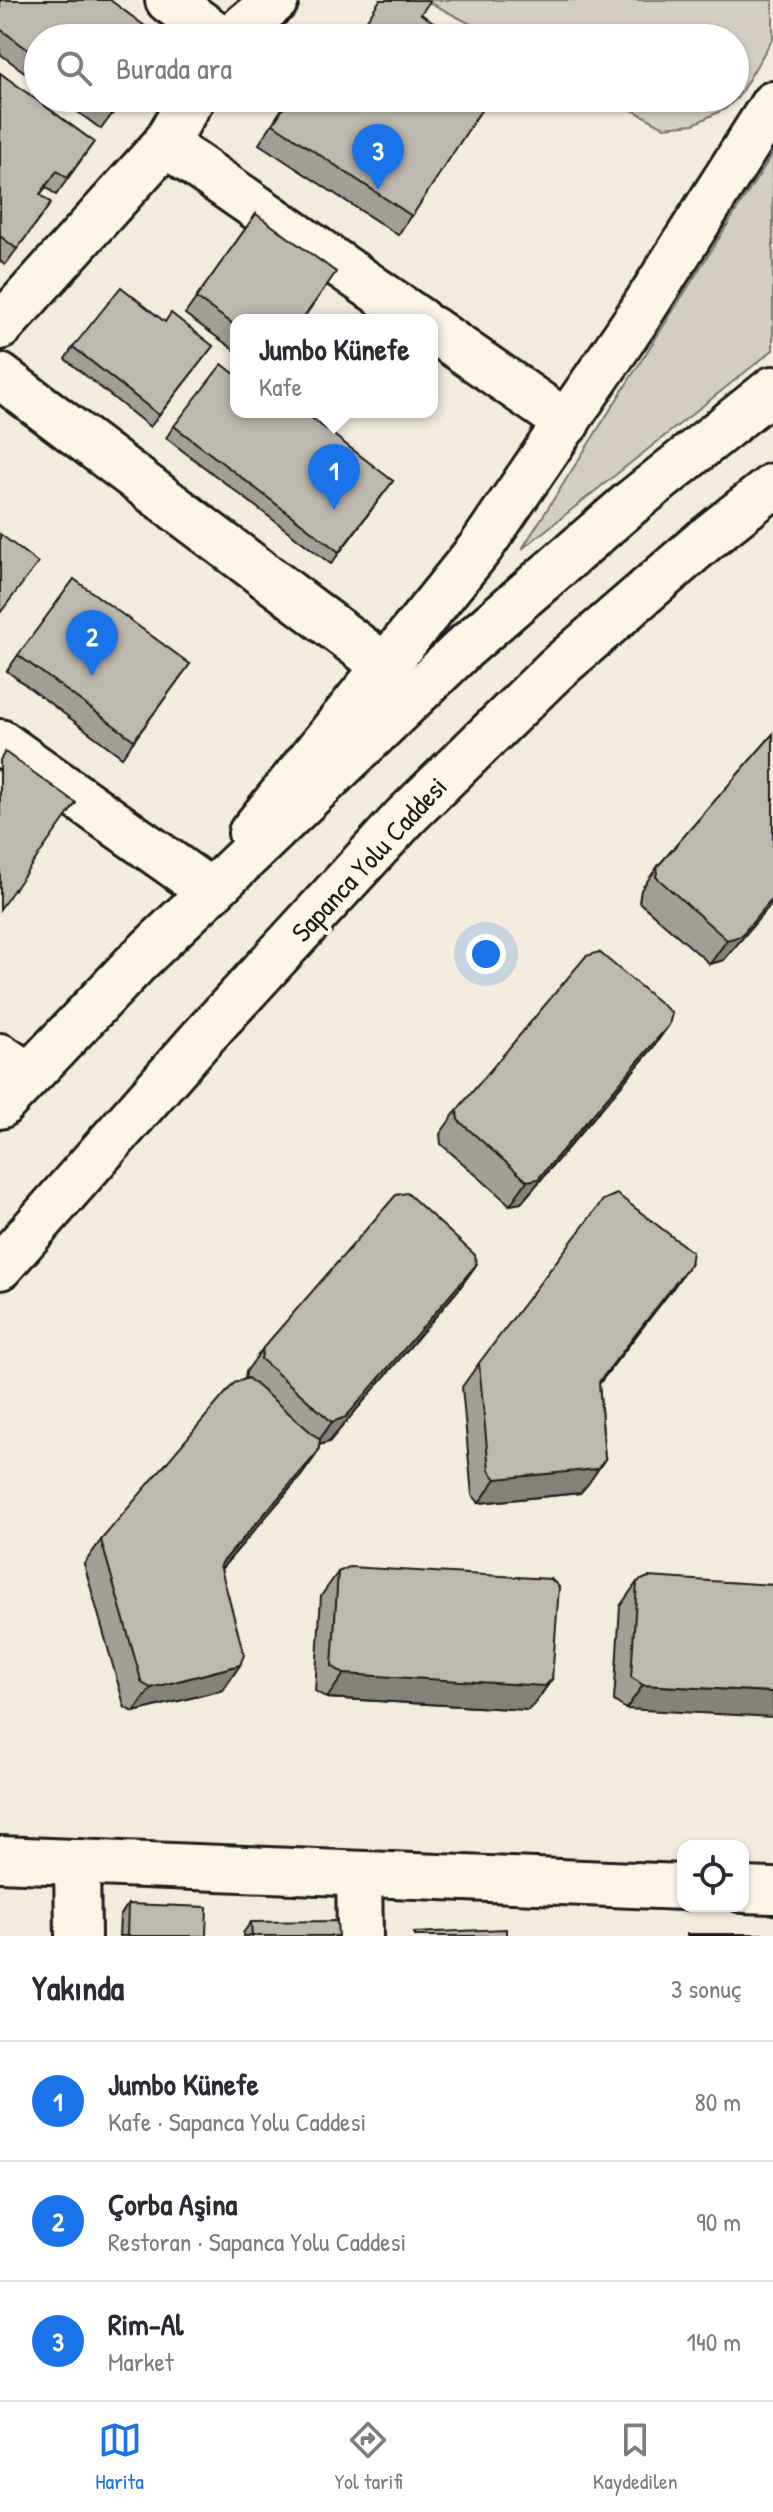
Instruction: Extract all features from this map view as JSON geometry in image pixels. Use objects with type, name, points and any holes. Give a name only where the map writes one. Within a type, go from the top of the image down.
[{"type":"main road","points":[[168,0],[201,24]]},
{"type":"main road","points":[[247,24],[276,0]]},
{"type":"main road","points":[[135,964],[206,888],[481,547],[567,423],[773,104]]},
{"type":"main road","points":[[0,327],[165,144],[184,112]]},
{"type":"main road","points":[[165,144],[410,314]]},
{"type":"main road","points":[[438,333],[567,423]]},
{"type":"main road","points":[[0,376],[385,666]]},
{"type":"main road","points":[[9,1079],[135,964],[465,647],[632,502],[773,389]]},
{"type":"main road","name":"Sapanca Yolu Caddesi","points":[[0,1267],[201,1039],[405,817],[555,670],[705,540],[773,486]]},
{"type":"main road","points":[[0,742],[206,888]]},
{"type":"main road","points":[[0,1859],[677,1887]]},
{"type":"main road","points":[[77,1862],[78,1936]]},
{"type":"main road","points":[[359,1874],[360,1936]]},
{"type":"main road","points":[[749,1890],[773,1891]]},
{"type":"shaded area","points":[[425,0],[773,0],[773,38],[749,78],[749,24],[470,24]]},
{"type":"shaded area","points":[[636,112],[719,112],[694,124],[664,127]]},
{"type":"shaded area","points":[[773,153],[773,350],[522,549]]},
{"type":"building","points":[[0,0],[110,0],[142,24],[24,24],[24,47],[0,29]]},
{"type":"building","points":[[380,0],[428,0],[421,14],[436,24],[364,24]]},
{"type":"building","points":[[0,73],[24,91],[24,112],[53,112],[94,142],[67,178],[57,171],[40,194],[51,203],[17,249],[0,236]]},
{"type":"building","points":[[281,112],[480,112],[412,216],[273,124]]},
{"type":"building","points":[[256,214],[336,272],[306,314],[230,314],[230,322],[196,298]]},
{"type":"building","points":[[121,287],[165,322],[171,313],[213,346],[159,415],[73,347]]},
{"type":"building","points":[[222,364],[230,370],[230,418],[312,418],[393,481],[339,552],[174,426]]},
{"type":"building","points":[[0,534],[38,563],[0,613]]},
{"type":"building","points":[[74,579],[190,664],[134,740],[18,655]]},
{"type":"building","points":[[773,734],[773,898],[741,936],[727,940],[656,877],[658,866]]},
{"type":"building","points":[[5,752],[76,803],[0,909],[0,760]]},
{"type":"building","points":[[599,952],[672,1013],[669,1025],[538,1179],[527,1181],[458,1120],[457,1110],[586,956]]},
{"type":"building","points":[[407,1193],[475,1255],[476,1265],[346,1417],[332,1422],[261,1359],[263,1348],[396,1195]]},
{"type":"building","points":[[617,1194],[692,1252],[690,1264],[599,1382],[605,1459],[597,1469],[496,1479],[489,1470],[479,1363],[603,1200]]},
{"type":"building","points":[[248,1378],[320,1440],[318,1452],[220,1565],[244,1655],[240,1665],[151,1688],[142,1683],[101,1540],[234,1383]]},
{"type":"building","points":[[349,1567],[551,1579],[559,1587],[552,1679],[545,1686],[344,1674],[332,1666],[338,1572]]},
{"type":"building","points":[[648,1577],[773,1585],[773,1692],[643,1685],[631,1677],[637,1582]]},
{"type":"building","points":[[128,1904],[207,1907],[206,1936],[127,1936]]},
{"type":"building","points":[[337,1921],[338,1936],[252,1936],[251,1922]]},
{"type":"building","points":[[506,1929],[506,1936],[414,1936],[414,1933]]},
{"type":"building","points":[[773,1934],[773,1936],[687,1936]]},
{"type":"place","name":"Rim-Al","points":[[378,190]]},
{"type":"place","name":"Jumbo Künefe","points":[[334,510]]},
{"type":"place","name":"Çorba Aşina","points":[[92,676]]}]
